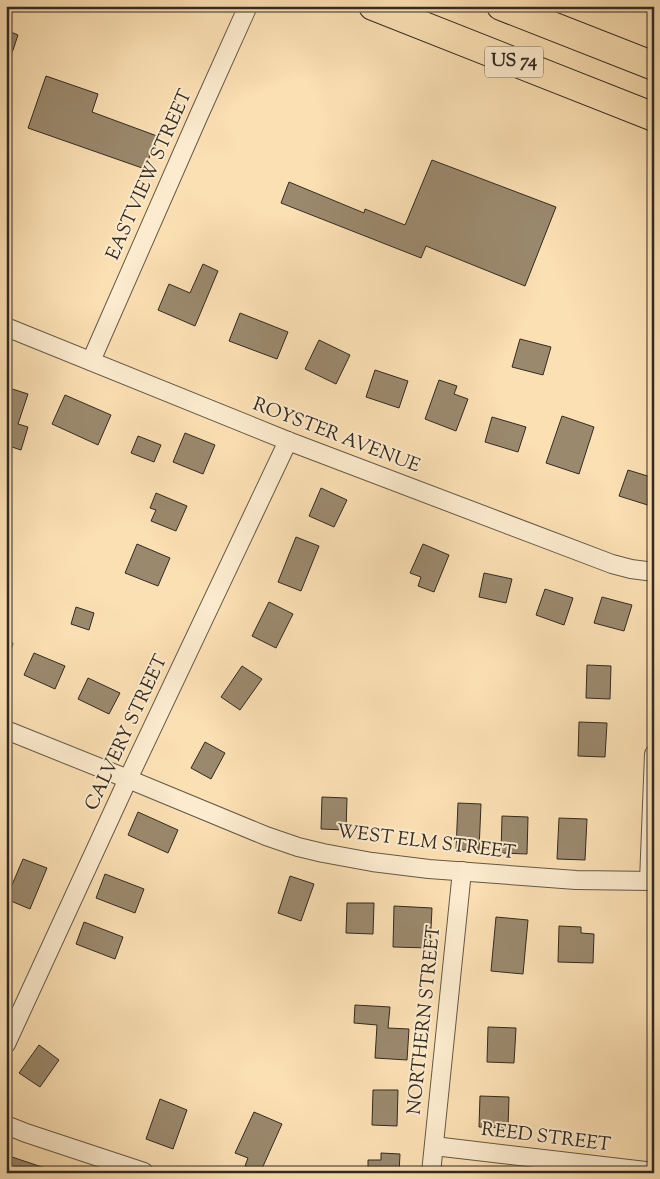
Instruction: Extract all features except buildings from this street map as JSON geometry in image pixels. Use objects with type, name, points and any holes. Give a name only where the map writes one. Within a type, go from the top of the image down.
[{"type":"highway","name":"US 74","points":[[374,6],[654,117]]},
{"type":"highway","name":"US 74","points":[[501,6],[654,66]]},
{"type":"street","name":"EASTVIEW STREET","points":[[92,361],[248,6]]},
{"type":"street","name":"ROYSTER AVENUE","points":[[6,326],[288,441],[612,564],[630,569],[654,572]]},
{"type":"street","name":"CALVERY STREET","points":[[6,1044],[128,779],[288,441]]},
{"type":"street","name":"WEST ELM STREET","points":[[6,730],[266,836],[323,853],[372,862],[462,871],[576,880],[651,881]]},
{"type":"street","points":[[651,881],[654,754]]},
{"type":"street","name":"NORTHERN STREET","points":[[431,1173],[462,871]]},
{"type":"street","points":[[6,1125],[26,1134],[144,1172]]},
{"type":"street","name":"REED STREET","points":[[434,1146],[654,1172]]}]
